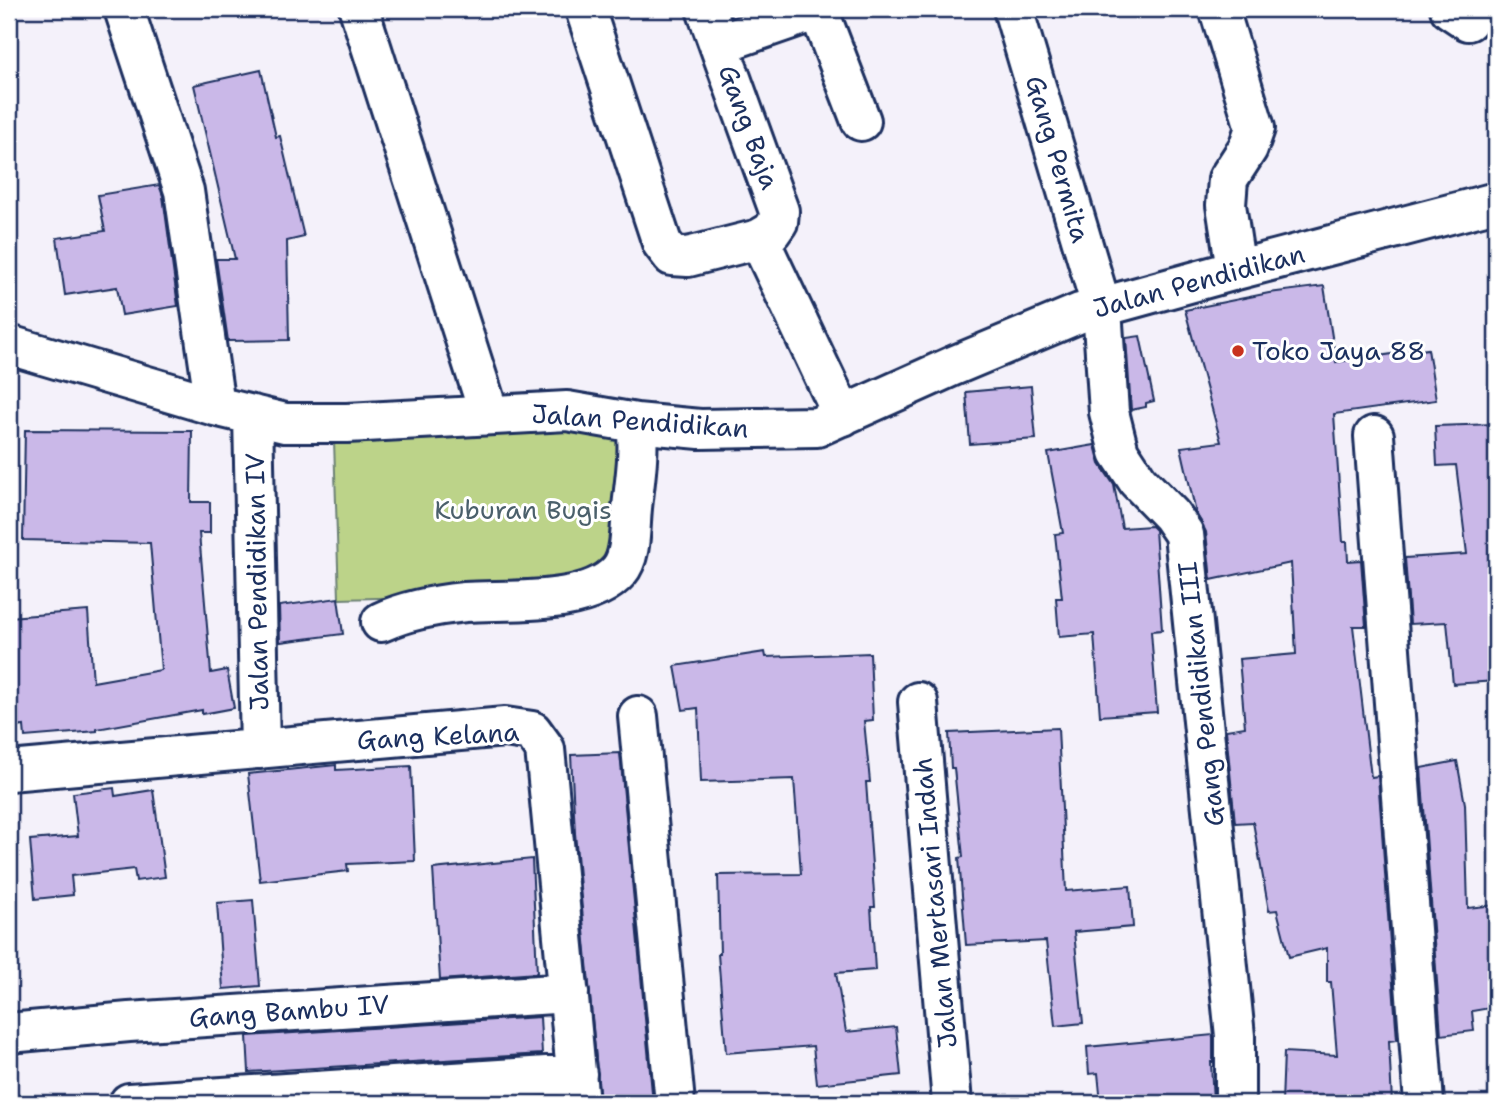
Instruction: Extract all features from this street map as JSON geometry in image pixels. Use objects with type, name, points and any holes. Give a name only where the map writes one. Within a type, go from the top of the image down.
[{"type":"street","points":[[124,9],[184,191],[215,406]]},
{"type":"street","points":[[359,9],[488,414]]},
{"type":"street","points":[[585,9],[662,243],[672,256],[688,257],[759,239],[843,416]]},
{"type":"street","name":"Gang Baja","points":[[706,9],[779,211],[778,222],[771,232],[759,239]]},
{"type":"street","points":[[719,44],[817,9],[861,121]]},
{"type":"street","name":"Gang Permita","points":[[1013,9],[1102,309]]},
{"type":"street","points":[[1219,9],[1255,128],[1248,148],[1228,179],[1226,205],[1236,270]]},
{"type":"street","name":"Jalan Pendidikan","points":[[9,345],[215,406],[285,423],[347,423],[567,411],[636,423],[700,429],[817,427],[1080,313],[1496,202]]},
{"type":"street","name":"Gang Pendidikan III","points":[[1102,309],[1109,411],[1119,452],[1138,481],[1171,515],[1184,534],[1233,1023],[1235,1103]]},
{"type":"street","name":"Jalan Pendidikan IV","points":[[253,415],[260,748]]},
{"type":"street","points":[[381,622],[426,607],[558,597],[600,586],[620,570],[628,551],[639,444],[636,423]]},
{"type":"street","points":[[1374,436],[1424,1103]]},
{"type":"street","name":"Jalan Mertasari Indah","points":[[918,702],[952,1103]]},
{"type":"street","points":[[638,716],[675,1103]]},
{"type":"street","name":"Gang Kelana","points":[[9,771],[505,727],[532,731],[545,749],[578,1089]]},
{"type":"street","name":"Gang Bambu IV","points":[[9,1033],[129,1022],[569,993]]},
{"type":"street","points":[[129,1103],[578,1089]]},
{"type":"green space","name":"Kuburan Bugis","points":[[553,424],[627,431],[623,560],[577,593],[339,599],[334,440]]},
{"type":"building","points":[[261,70],[276,137],[280,136],[304,237],[287,241],[289,340],[228,341],[216,259],[235,259],[194,85]]},
{"type":"building","points":[[159,185],[163,196],[178,306],[122,315],[117,287],[65,295],[57,238],[105,231],[98,195]]},
{"type":"building","points":[[1324,286],[1336,362],[1428,349],[1436,400],[1334,414],[1343,542],[1347,542],[1348,561],[1361,560],[1366,626],[1353,626],[1371,777],[1378,776],[1397,1040],[1389,1041],[1392,1103],[1282,1103],[1284,1052],[1337,1055],[1331,982],[1327,982],[1327,948],[1289,957],[1277,910],[1269,911],[1253,822],[1235,823],[1226,730],[1245,727],[1239,659],[1296,654],[1291,563],[1211,580],[1206,532],[1196,513],[1181,447],[1221,442],[1185,310],[1269,293]]},
{"type":"building","points":[[1140,336],[1154,401],[1146,403],[1146,407],[1131,410],[1126,338]]},
{"type":"building","points":[[1031,386],[1036,439],[970,444],[966,392]]},
{"type":"building","points":[[1496,424],[1496,681],[1453,684],[1447,622],[1410,624],[1405,558],[1467,554],[1456,465],[1437,466],[1435,426]]},
{"type":"building","points":[[25,430],[192,431],[191,502],[210,502],[210,533],[199,533],[211,673],[227,670],[234,708],[202,714],[202,710],[97,731],[25,737],[24,726],[9,728],[9,617],[88,611],[93,682],[161,670],[150,543],[23,540]]},
{"type":"building","points":[[1095,445],[1100,464],[1114,485],[1122,528],[1151,526],[1155,530],[1162,630],[1151,631],[1157,712],[1100,716],[1094,634],[1059,637],[1056,598],[1062,598],[1055,534],[1063,533],[1048,453]]},
{"type":"building","points":[[338,598],[343,634],[280,642],[279,606]]},
{"type":"building","points":[[765,652],[766,657],[870,653],[873,720],[864,721],[870,782],[866,782],[875,907],[871,907],[875,970],[836,973],[846,1032],[896,1027],[901,1075],[817,1084],[813,1046],[726,1053],[718,954],[718,875],[801,874],[794,779],[701,782],[698,708],[683,710],[675,666]]},
{"type":"building","points":[[1058,728],[1066,891],[1130,886],[1133,927],[1074,932],[1083,1023],[1055,1026],[1046,941],[966,945],[959,858],[963,857],[949,733]]},
{"type":"building","points":[[620,753],[653,1103],[600,1103],[575,833],[571,755]]},
{"type":"building","points":[[1457,761],[1465,804],[1468,908],[1496,905],[1496,1007],[1472,1011],[1474,1031],[1441,1035],[1421,768]]},
{"type":"building","points":[[336,765],[336,770],[411,766],[415,861],[347,864],[348,871],[260,881],[248,774]]},
{"type":"building","points":[[114,788],[115,796],[153,790],[165,877],[136,881],[134,869],[71,876],[73,895],[35,899],[30,840],[78,836],[73,793]]},
{"type":"building","points":[[532,859],[537,973],[440,980],[433,869]]},
{"type":"building","points":[[253,900],[260,986],[223,989],[217,903]]},
{"type":"building","points":[[540,1017],[542,1054],[249,1072],[247,1036]]},
{"type":"building","points":[[1213,1035],[1213,1103],[1101,1103],[1098,1073],[1089,1074],[1087,1047]]},
{"type":"place","name":"Toko Jaya 88","points":[[1238,351]]}]
